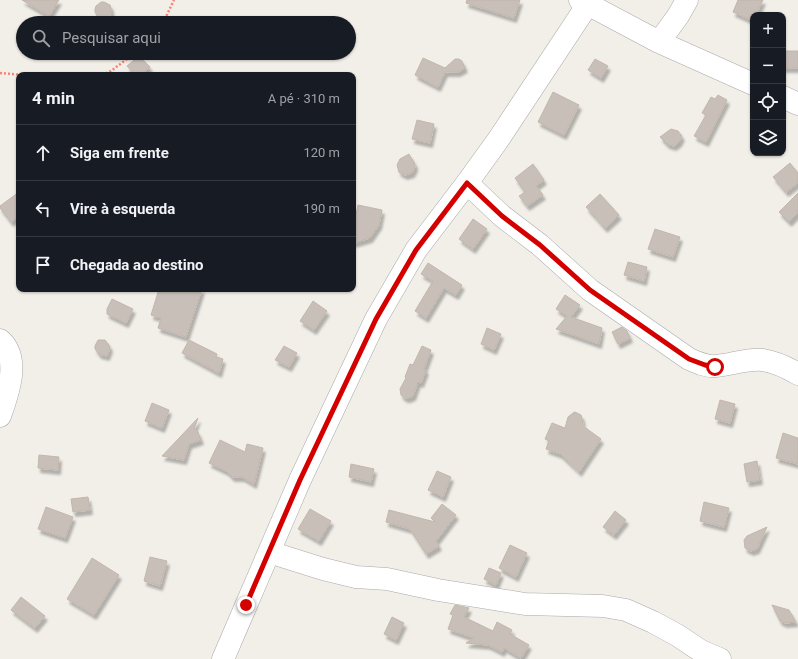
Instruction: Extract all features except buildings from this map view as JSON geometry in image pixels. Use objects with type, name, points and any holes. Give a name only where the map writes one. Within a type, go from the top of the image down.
[{"type":"street","points":[[659,42],[678,16],[687,0]]},
{"type":"street","points":[[223,659],[300,480],[376,319],[416,250],[467,183],[506,128],[584,2],[659,42],[750,83]]},
{"type":"street","points":[[786,99],[798,104]]},
{"type":"street","points":[[467,183],[502,216],[540,245],[590,290],[689,359],[715,367],[763,360],[789,368],[798,374]]},
{"type":"street","points":[[0,340],[8,348],[11,371],[9,389],[0,416]]},
{"type":"street","points":[[269,552],[323,569],[356,577],[387,579],[445,591],[525,604],[603,606],[626,610],[653,622],[677,635],[701,651],[720,659]]},
{"type":"path","points":[[166,16],[174,0]]},
{"type":"path","points":[[110,72],[126,60]]},
{"type":"path","points":[[0,73],[16,74]]},
{"type":"route","points":[[246,605],[300,480],[338,403],[376,319],[416,250],[467,183],[502,216],[540,245],[590,290],[689,359],[715,367]]}]
